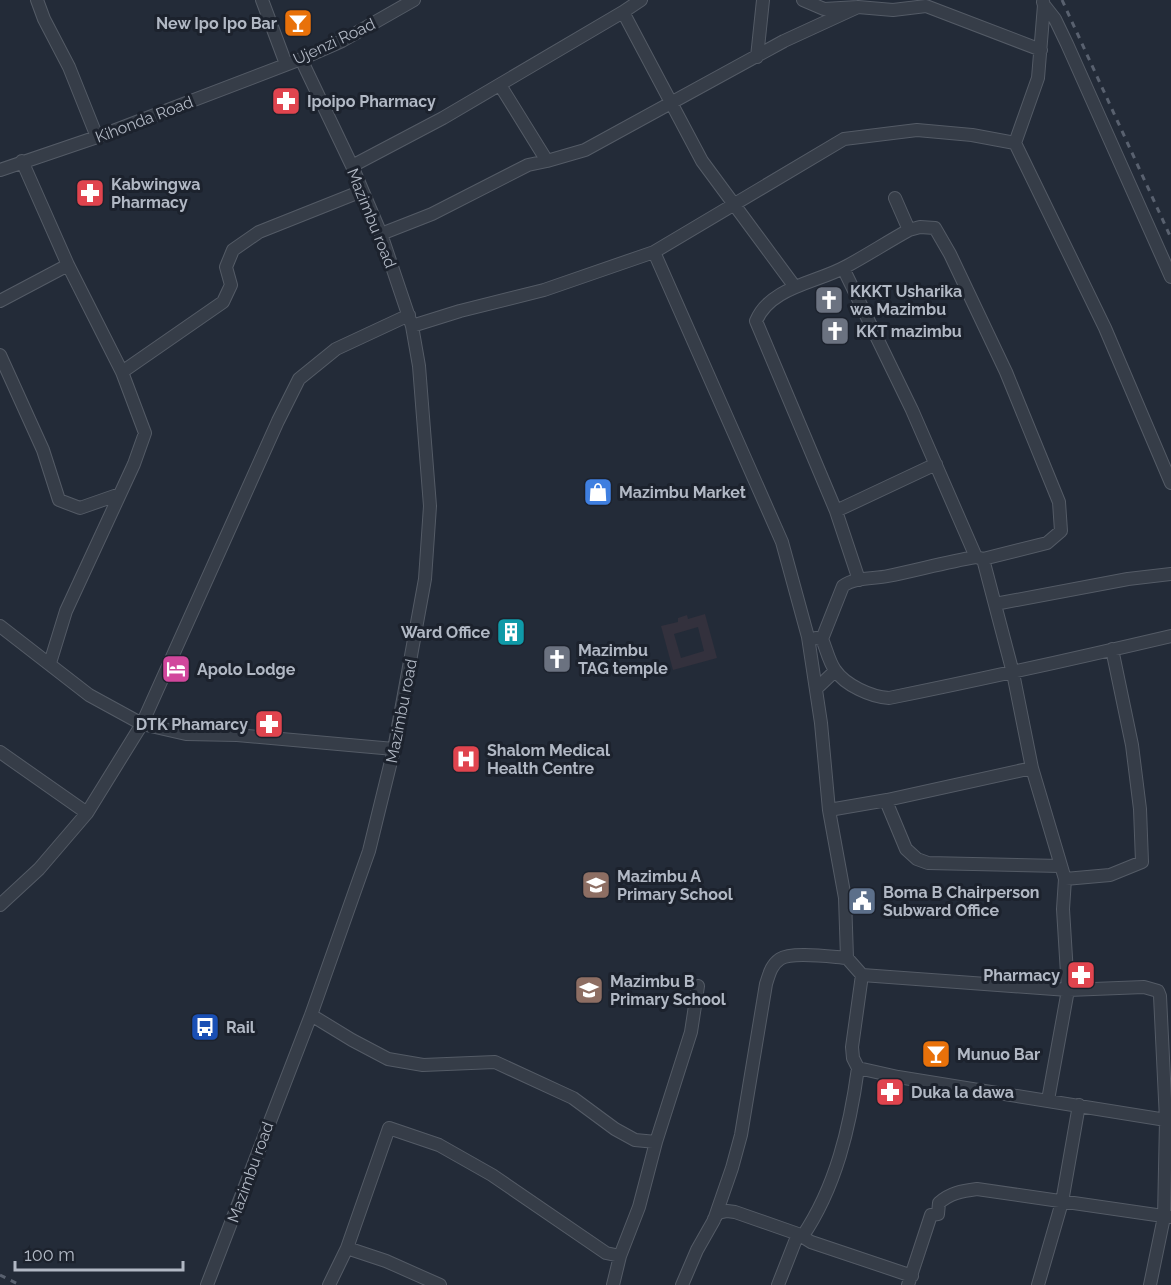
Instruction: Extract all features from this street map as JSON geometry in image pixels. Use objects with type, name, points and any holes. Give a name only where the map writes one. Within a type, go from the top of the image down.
[{"type":"street","points":[[37,0],[69,67],[97,137]]},
{"type":"street","points":[[262,0],[285,64]]},
{"type":"street","name":"Ujenzi Road","points":[[285,64],[342,41],[414,0]]},
{"type":"street","points":[[352,166],[443,118],[641,0]]},
{"type":"street","points":[[757,57],[763,0]]},
{"type":"street","points":[[803,0],[824,9],[858,7],[893,10],[926,3],[1041,50]]},
{"type":"street","points":[[1043,3],[1038,78],[1015,143],[1105,328],[1171,483]]},
{"type":"street","points":[[1043,3],[1055,19],[1067,44],[1171,277]]},
{"type":"street","points":[[381,234],[432,214],[528,165],[585,150],[671,101],[821,23],[858,7]]},
{"type":"street","points":[[623,12],[702,161],[795,287]]},
{"type":"street","name":"Mazimbu road","points":[[208,1285],[311,1015],[369,851],[394,749],[423,597],[430,506],[419,366],[410,321],[381,234],[352,166],[301,59]]},
{"type":"street","name":"Kihonda Road","points":[[0,170],[97,137],[285,64]]},
{"type":"street","points":[[500,85],[547,161]]},
{"type":"street","points":[[0,905],[39,869],[87,813],[142,724],[299,380],[336,349],[410,321],[544,290],[654,252],[844,139],[917,130],[972,135],[1015,143]]},
{"type":"street","points":[[22,161],[68,265],[122,372],[145,433],[134,464],[66,611],[50,663]]},
{"type":"street","points":[[122,372],[223,302],[231,285],[226,267],[233,250],[259,232],[362,191]]},
{"type":"street","points":[[895,198],[909,230]]},
{"type":"street","points":[[835,670],[822,639],[843,586],[848,582],[886,577],[927,566],[979,558],[1047,543],[1061,531],[1059,502],[1006,372],[950,254],[935,228],[920,227],[909,230],[843,268],[795,287],[760,310],[756,321],[836,511],[859,580]]},
{"type":"street","points":[[654,252],[782,542],[808,637],[813,664],[829,810],[845,898],[848,958],[862,975],[1068,990],[1144,987],[1158,991],[1166,1120],[1167,1217],[1150,1285]]},
{"type":"street","points":[[0,301],[68,265]]},
{"type":"street","points":[[843,268],[979,558],[995,604],[1013,674],[1032,768],[1065,879],[1063,909],[1068,990],[1048,1100]]},
{"type":"street","points":[[0,355],[43,450],[59,500],[80,508],[120,494]]},
{"type":"street","points":[[836,511],[936,464]]},
{"type":"street","points":[[995,604],[1128,579],[1171,574]]},
{"type":"street","points":[[0,626],[89,695],[142,724],[186,734],[237,735],[394,749]]},
{"type":"street","points":[[813,664],[835,670],[863,693],[889,698],[1013,674],[1036,666],[1171,636]]},
{"type":"street","points":[[808,637],[822,639]]},
{"type":"street","points":[[1065,879],[1110,875],[1142,862],[1140,809],[1132,745],[1112,649]]},
{"type":"street","points":[[816,689],[835,670]]},
{"type":"street","points":[[0,753],[87,813]]},
{"type":"street","points":[[829,810],[886,801],[1032,768]]},
{"type":"street","points":[[886,801],[906,849],[917,859],[928,863],[1060,866]]},
{"type":"street","points":[[714,1220],[741,1135],[766,984],[770,972],[779,960],[790,955],[848,958]]},
{"type":"street","points":[[777,1285],[800,1235],[817,1215],[839,1161],[858,1068],[853,1058],[852,1047],[862,975]]},
{"type":"street","points":[[613,1285],[620,1256],[639,1207],[656,1142],[691,1032],[698,986]]},
{"type":"street","points":[[311,1015],[388,1059],[423,1065],[495,1062],[573,1098],[615,1129],[635,1140],[656,1142]]},
{"type":"street","points":[[858,1068],[897,1077],[1166,1120]]},
{"type":"street","points":[[1038,1285],[1062,1202],[1079,1105]]},
{"type":"street","points":[[329,1285],[347,1248],[389,1128],[439,1145],[492,1175],[606,1253],[620,1256]]},
{"type":"street","points":[[682,1285],[697,1250],[718,1213],[727,1211],[800,1235],[910,1281],[931,1215],[938,1214],[939,1203],[947,1195],[977,1189],[1167,1217]]},
{"type":"street","points":[[347,1248],[386,1261],[440,1285]]},
{"type":"shaded area","points":[[705,614],[717,658],[673,670],[661,626],[678,622],[678,618],[687,615],[688,619]],"holes":[[[698,627],[704,651],[681,658],[674,634]]]},
{"type":"railway","points":[[1062,0],[1171,238]]},
{"type":"railway","points":[[0,1275],[20,1285]]},
{"type":"place","name":"New Ipo Ipo Bar","points":[[298,23]]},
{"type":"place","name":"Ipoipo Pharmacy","points":[[286,101]]},
{"type":"place","name":"Kabwingwa Pharmacy","points":[[90,193]]},
{"type":"place","name":"KKKT Usharika wa Mazimbu","points":[[829,300]]},
{"type":"place","name":"KKT mazimbu","points":[[835,331]]},
{"type":"place","name":"Mazimbu Market","points":[[598,492]]},
{"type":"place","name":"Ward Office","points":[[511,632]]},
{"type":"place","name":"Mazimbu TAG temple","points":[[557,659]]},
{"type":"place","name":"Apolo Lodge","points":[[176,669]]},
{"type":"place","name":"DTK Phamarcy","points":[[269,724]]},
{"type":"place","name":"Shalom Medical Health Centre","points":[[466,759]]},
{"type":"place","name":"Mazimbu A Primary School","points":[[596,885]]},
{"type":"place","name":"Boma B Chairperson Subward Office","points":[[862,901]]},
{"type":"place","name":"Pharmacy","points":[[1081,975]]},
{"type":"place","name":"Mazimbu B Primary School","points":[[589,990]]},
{"type":"place","name":"Rail","points":[[205,1027]]},
{"type":"place","name":"Munuo Bar","points":[[936,1054]]},
{"type":"place","name":"Duka la dawa","points":[[890,1092]]}]
